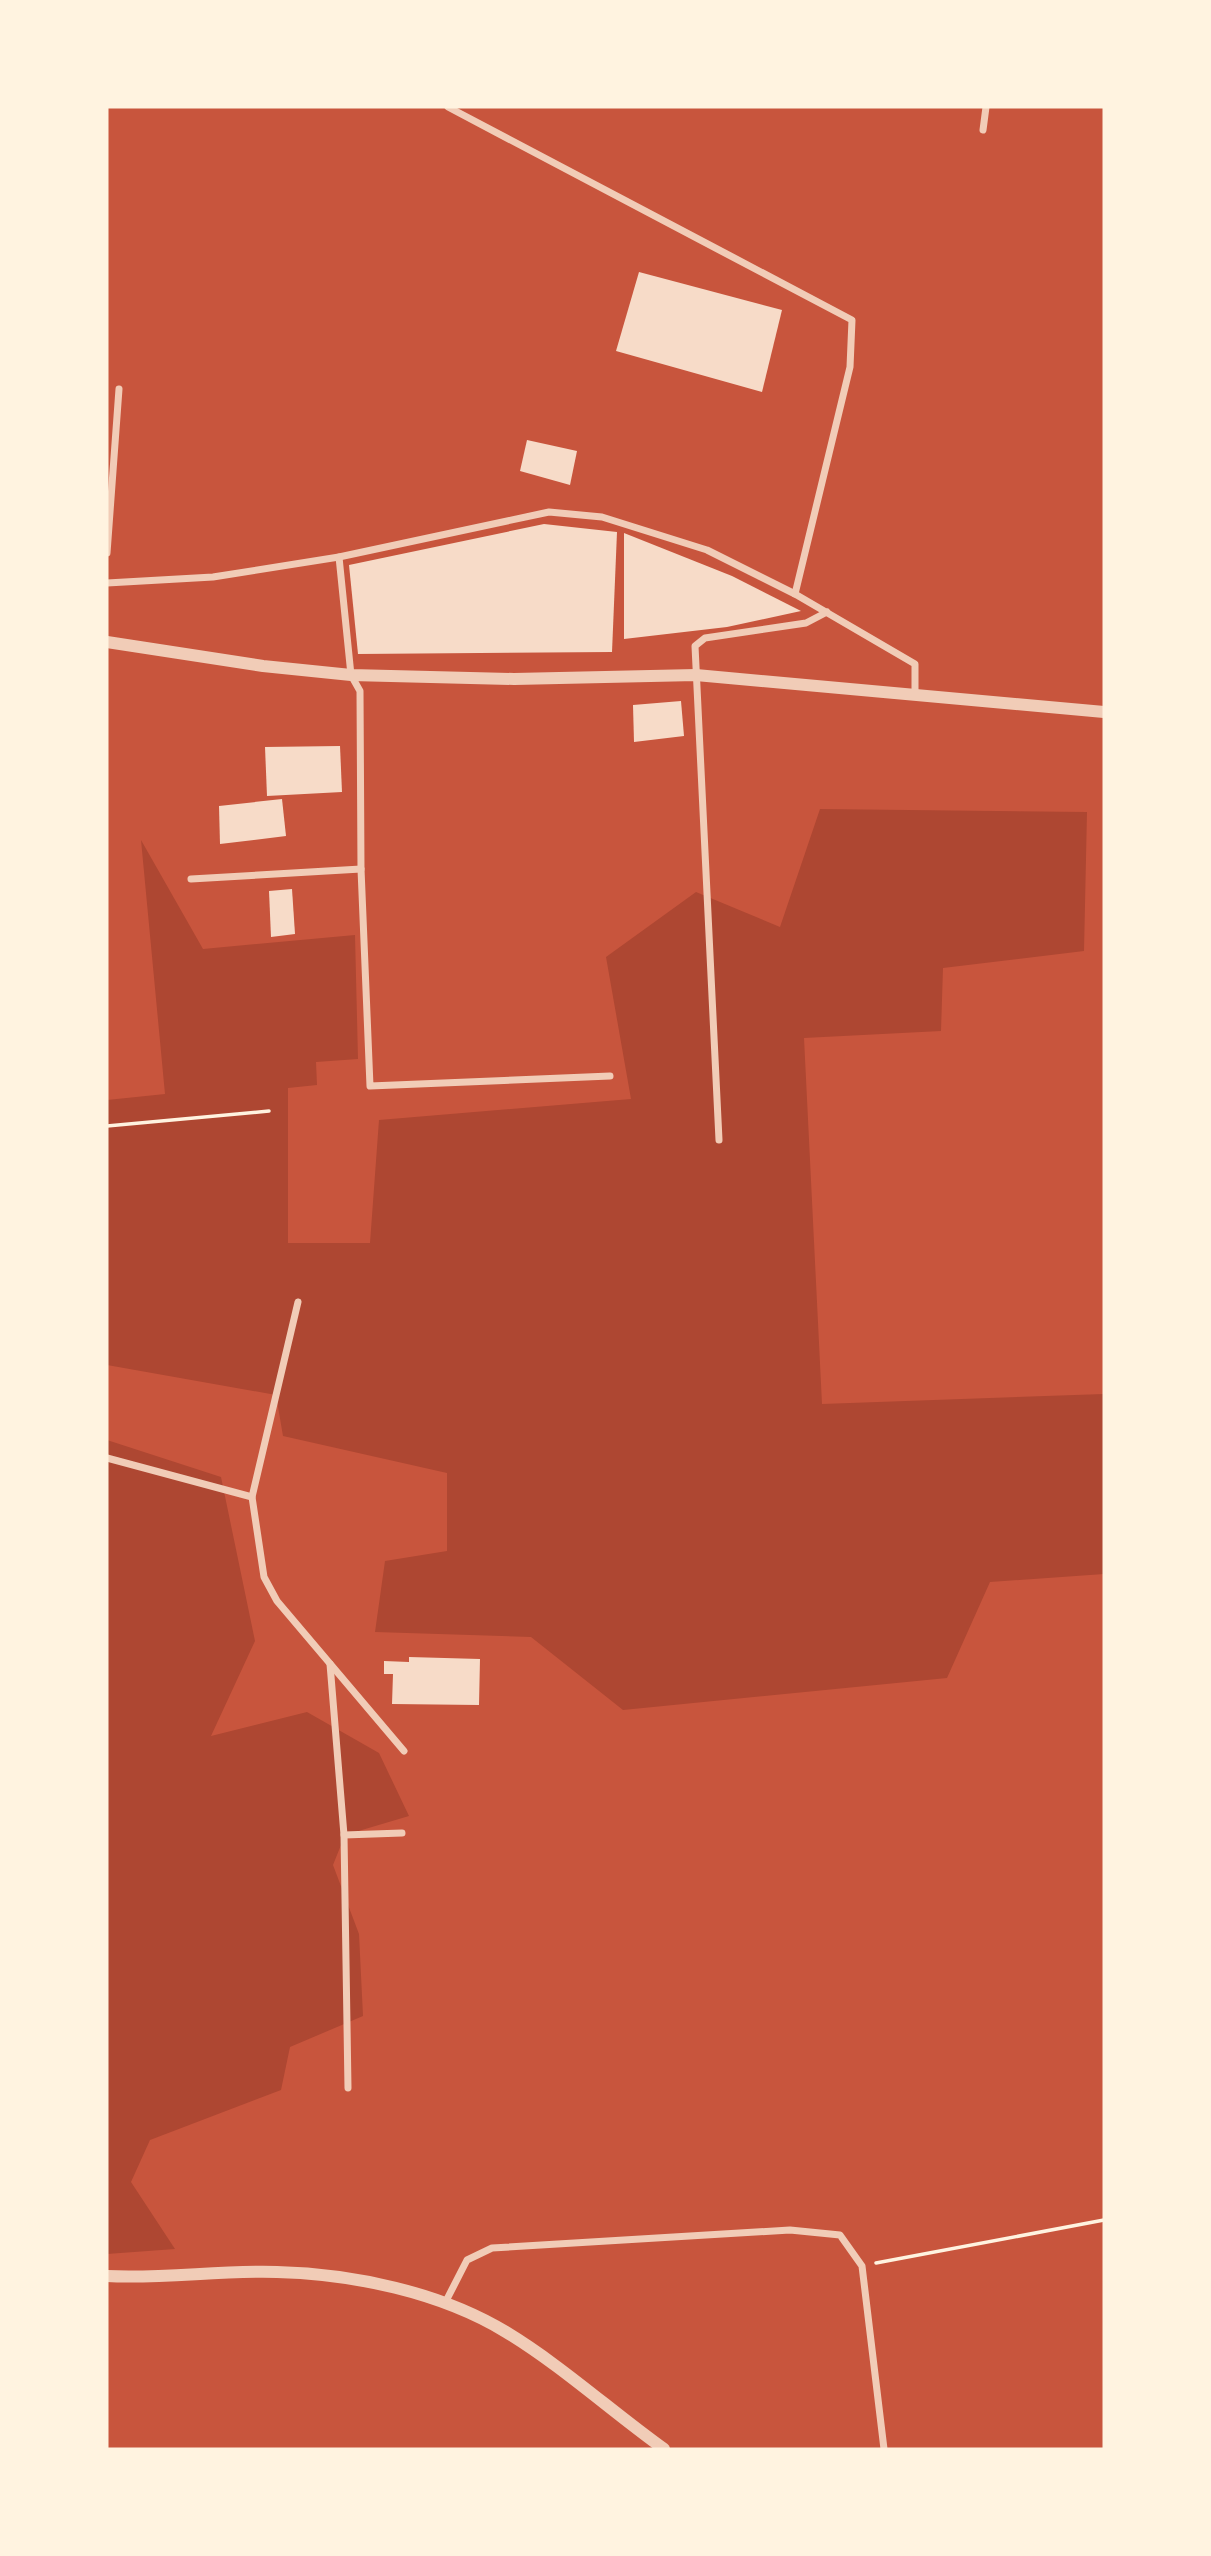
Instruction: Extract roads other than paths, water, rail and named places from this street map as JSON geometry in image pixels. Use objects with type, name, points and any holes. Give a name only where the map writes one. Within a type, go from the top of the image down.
[{"type":"street","points":[[448,107],[852,320],[850,367],[795,594]]},
{"type":"street","points":[[983,130],[986,107]]},
{"type":"street","points":[[107,553],[119,389]]},
{"type":"street","points":[[107,583],[213,577],[339,557],[549,512],[602,517],[707,550],[795,594],[915,664],[915,693]]},
{"type":"street","points":[[339,557],[351,675],[360,691],[361,869],[370,1086],[610,1076]]},
{"type":"street","points":[[719,1140],[695,646],[705,638],[806,623],[827,612]]},
{"type":"street","points":[[107,642],[264,666],[351,675],[514,679],[696,675],[1104,712]]},
{"type":"street","points":[[191,879],[361,869]]},
{"type":"street","points":[[298,1302],[252,1497],[264,1577],[277,1601],[404,1751]]},
{"type":"street","points":[[107,1458],[252,1497]]},
{"type":"street","points":[[330,1663],[344,1835],[348,2088]]},
{"type":"street","points":[[344,1835],[402,1833]]},
{"type":"street","points":[[445,2303],[467,2260],[492,2248],[790,2230],[840,2235],[862,2266],[884,2449]]},
{"type":"street","points":[[107,2276],[156,2278],[274,2272],[321,2274],[368,2282],[445,2303],[515,2338],[557,2366],[664,2449]]}]
